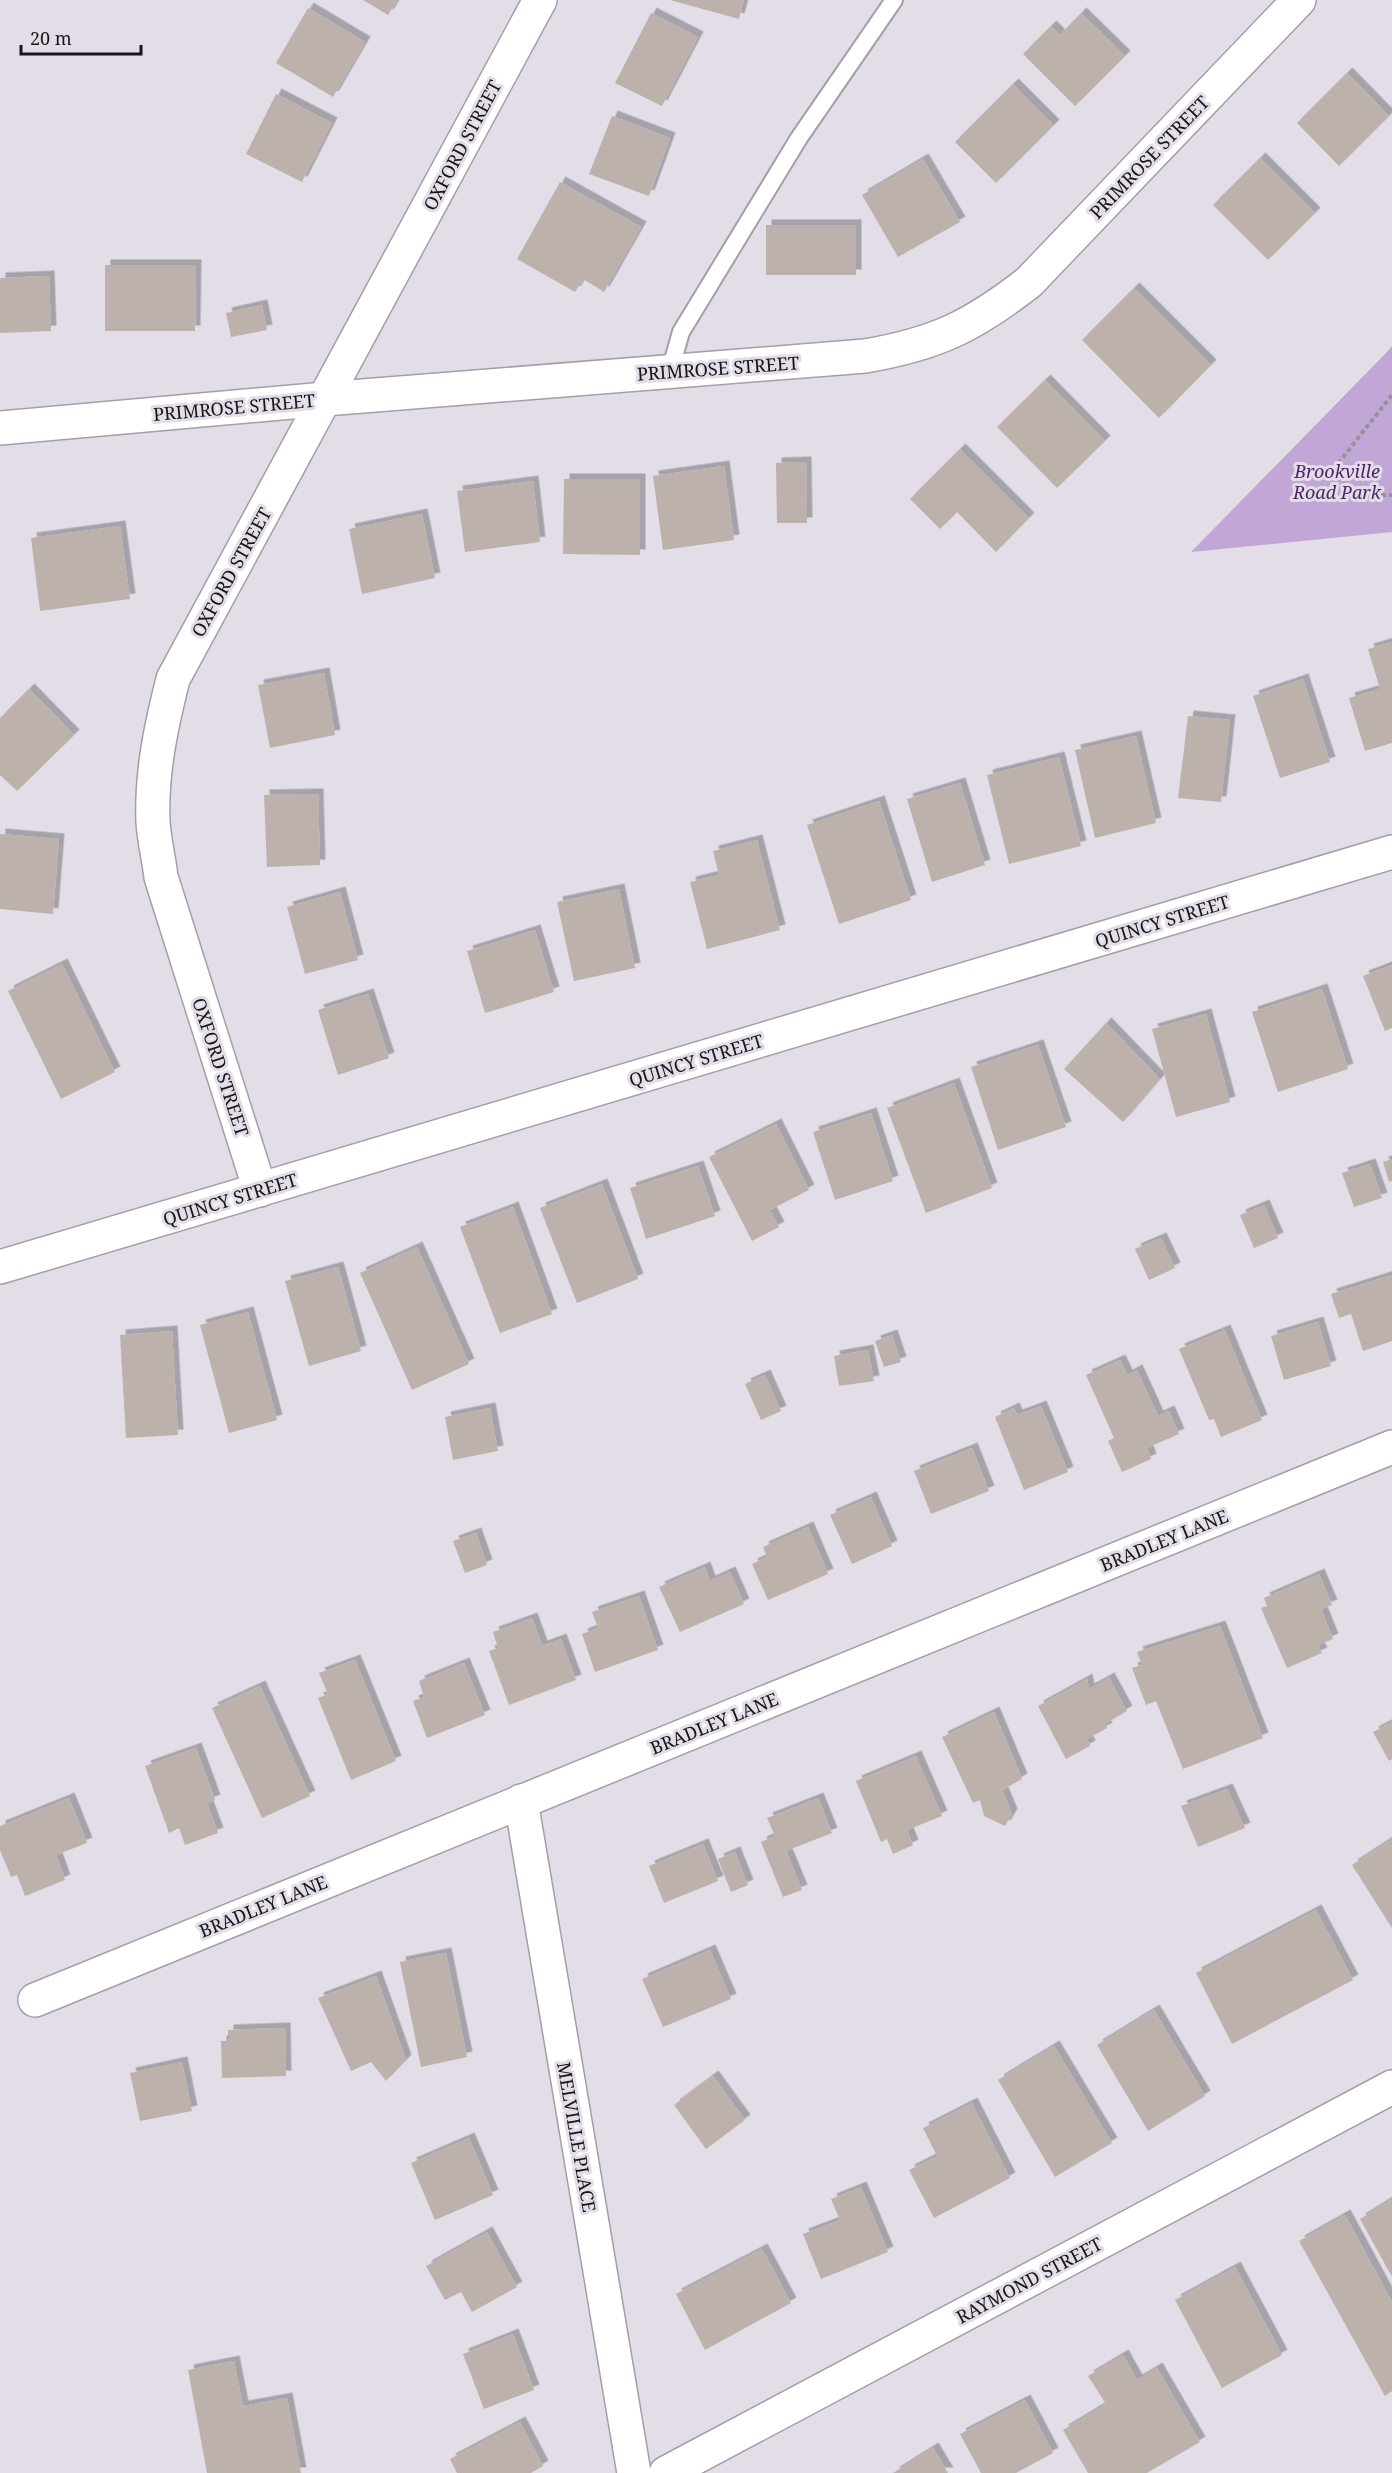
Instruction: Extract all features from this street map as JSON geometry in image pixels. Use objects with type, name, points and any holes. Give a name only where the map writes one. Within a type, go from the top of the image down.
[{"type":"street","name":"OXFORD STREET","points":[[260,1190],[162,877],[153,824],[153,776],[159,733],[172,679],[540,0]]},
{"type":"street","name":"PRIMROSE STREET","points":[[0,428],[325,399],[865,356],[905,349],[944,336],[973,322],[1029,282],[1299,0]]},
{"type":"street","name":"QUINCY STREET","points":[[0,1267],[1392,852]]},
{"type":"street","name":"BRADLEY LANE","points":[[35,2000],[1392,1447]]},
{"type":"street","name":"MELVILLE PLACE","points":[[521,1801],[634,2473]]},
{"type":"street","name":"RAYMOND STREET","points":[[666,2473],[1392,2087]]},
{"type":"lane","points":[[670,371],[681,332],[799,138],[894,0]]},
{"type":"path","points":[[1392,395],[1332,471],[1354,496],[1392,495]]},
{"type":"green space","name":"Brookville Road Park","points":[[1392,346],[1392,532],[1191,552],[1386,353]]},
{"type":"building","points":[[363,0],[397,0],[388,15]]},
{"type":"building","points":[[670,0],[744,0],[739,19]]},
{"type":"building","points":[[308,8],[365,42],[333,97],[276,63]]},
{"type":"building","points":[[651,13],[698,37],[662,106],[615,83]]},
{"type":"building","points":[[1081,13],[1125,56],[1075,106],[1023,54],[1051,26],[1060,35]]},
{"type":"building","points":[[1347,73],[1389,116],[1339,166],[1297,123]]},
{"type":"building","points":[[1013,84],[1054,125],[996,183],[955,142]]},
{"type":"building","points":[[276,94],[332,123],[302,182],[246,154]]},
{"type":"building","points":[[612,116],[670,138],[649,196],[589,174]]},
{"type":"building","points":[[1260,158],[1315,213],[1268,260],[1213,205]]},
{"type":"building","points":[[923,159],[960,222],[898,257],[862,195]]},
{"type":"building","points":[[560,182],[641,227],[604,292],[583,279],[575,292],[517,259]]},
{"type":"building","points":[[766,225],[856,225],[856,275],[766,275]]},
{"type":"building","points":[[105,265],[196,265],[195,331],[105,331]]},
{"type":"building","points":[[49,276],[51,331],[0,333],[0,278]]},
{"type":"building","points":[[1134,288],[1211,365],[1159,418],[1082,340]]},
{"type":"building","points":[[262,305],[267,330],[231,337],[226,313]]},
{"type":"building","points":[[1045,380],[1105,441],[1057,488],[997,427]]},
{"type":"building","points":[[960,449],[1029,518],[996,552],[957,512],[940,529],[910,499]]},
{"type":"building","points":[[806,462],[807,523],[777,523],[776,463]]},
{"type":"building","points":[[724,466],[734,540],[663,550],[653,476]]},
{"type":"building","points":[[564,479],[640,479],[640,555],[563,554]]},
{"type":"building","points":[[533,481],[540,542],[465,552],[457,491]]},
{"type":"building","points":[[422,514],[435,578],[362,594],[349,529]]},
{"type":"building","points":[[120,526],[130,599],[40,611],[31,538]]},
{"type":"building","points":[[1392,642],[1392,743],[1365,751],[1349,698],[1380,689],[1368,649]]},
{"type":"building","points":[[324,673],[335,735],[270,748],[258,685]]},
{"type":"building","points":[[1303,679],[1330,762],[1280,778],[1253,696]]},
{"type":"building","points":[[29,689],[74,735],[17,791],[0,775],[0,718]]},
{"type":"building","points":[[1188,716],[1230,720],[1221,802],[1178,798]]},
{"type":"building","points":[[1136,736],[1156,823],[1095,838],[1075,750]]},
{"type":"building","points":[[1059,757],[1081,846],[1009,864],[987,775]]},
{"type":"building","points":[[960,783],[985,865],[932,882],[907,799]]},
{"type":"building","points":[[318,794],[320,865],[267,867],[264,795]]},
{"type":"building","points":[[879,801],[911,900],[839,924],[807,825]]},
{"type":"building","points":[[0,834],[59,839],[53,914],[0,909]]},
{"type":"building","points":[[757,840],[780,930],[707,949],[690,882],[719,875],[713,851]]},
{"type":"building","points":[[619,889],[635,968],[574,981],[557,902]]},
{"type":"building","points":[[340,892],[358,960],[305,974],[287,907]]},
{"type":"building","points":[[535,930],[554,992],[485,1013],[467,951]]},
{"type":"building","points":[[62,964],[115,1072],[61,1099],[8,991]]},
{"type":"building","points":[[1392,965],[1392,1028],[1385,1031],[1363,976]]},
{"type":"building","points":[[1322,989],[1348,1069],[1278,1092],[1252,1012]]},
{"type":"building","points":[[368,994],[389,1058],[338,1075],[318,1010]]},
{"type":"building","points":[[1206,1014],[1230,1102],[1176,1117],[1152,1029]]},
{"type":"building","points":[[1106,1023],[1160,1079],[1123,1122],[1064,1069]]},
{"type":"building","points":[[1038,1045],[1066,1127],[998,1150],[971,1067]]},
{"type":"building","points":[[954,1083],[992,1188],[926,1213],[887,1108]]},
{"type":"building","points":[[871,1113],[893,1181],[835,1200],[813,1132]]},
{"type":"building","points":[[776,1124],[809,1190],[770,1210],[779,1227],[752,1241],[709,1157]]},
{"type":"building","points":[[1392,1159],[1392,1181],[1389,1182],[1383,1162]]},
{"type":"building","points":[[1370,1164],[1382,1198],[1354,1207],[1342,1173]]},
{"type":"building","points":[[698,1166],[715,1216],[646,1239],[630,1188]]},
{"type":"building","points":[[602,1184],[638,1279],[577,1303],[540,1208]]},
{"type":"building","points":[[1264,1205],[1278,1238],[1254,1248],[1240,1215]]},
{"type":"building","points":[[513,1207],[552,1314],[500,1333],[460,1227]]},
{"type":"building","points":[[1161,1238],[1175,1268],[1149,1280],[1135,1249]]},
{"type":"building","points":[[417,1247],[469,1364],[412,1390],[360,1273]]},
{"type":"building","points":[[338,1267],[361,1351],[309,1366],[285,1281]]},
{"type":"building","points":[[1392,1275],[1392,1341],[1363,1351],[1351,1314],[1339,1318],[1331,1294]]},
{"type":"building","points":[[248,1312],[277,1420],[229,1433],[200,1325]]},
{"type":"building","points":[[1318,1322],[1331,1366],[1284,1380],[1271,1336]]},
{"type":"building","points":[[1225,1330],[1262,1420],[1221,1437],[1214,1419],[1209,1420],[1179,1349]]},
{"type":"building","points":[[172,1331],[178,1435],[126,1438],[120,1335]]},
{"type":"building","points":[[892,1335],[901,1362],[884,1367],[875,1341]]},
{"type":"building","points":[[868,1350],[874,1381],[839,1386],[834,1356]]},
{"type":"building","points":[[1120,1360],[1127,1375],[1137,1370],[1158,1416],[1169,1411],[1179,1434],[1147,1448],[1151,1459],[1122,1472],[1108,1441],[1114,1438],[1086,1375]]},
{"type":"building","points":[[765,1375],[781,1411],[761,1420],[745,1384]]},
{"type":"building","points":[[1041,1406],[1068,1472],[1024,1490],[995,1417],[1014,1408],[1017,1415]]},
{"type":"building","points":[[490,1408],[498,1451],[453,1460],[445,1417]]},
{"type":"building","points":[[972,1448],[989,1491],[931,1514],[914,1471]]},
{"type":"building","points":[[871,1497],[892,1546],[852,1564],[830,1515]]},
{"type":"building","points":[[808,1527],[828,1574],[768,1600],[752,1564],[767,1557],[763,1547]]},
{"type":"building","points":[[476,1533],[487,1565],[465,1573],[453,1541]]},
{"type":"building","points":[[705,1567],[710,1581],[730,1572],[744,1604],[680,1632],[659,1587]]},
{"type":"building","points":[[1319,1574],[1332,1605],[1321,1609],[1333,1639],[1318,1645],[1322,1653],[1287,1668],[1261,1608],[1267,1606],[1264,1598]]},
{"type":"building","points":[[639,1596],[658,1650],[595,1672],[582,1634],[598,1628],[592,1612]]},
{"type":"building","points":[[532,1618],[542,1646],[561,1639],[576,1680],[509,1705],[489,1651],[498,1648],[493,1632]]},
{"type":"building","points":[[1220,1626],[1263,1738],[1183,1769],[1156,1701],[1146,1705],[1132,1668],[1142,1665],[1137,1652]]},
{"type":"building","points":[[355,1660],[396,1761],[351,1780],[318,1698],[328,1694],[319,1673]]},
{"type":"building","points":[[464,1663],[485,1715],[427,1738],[413,1701],[424,1697],[419,1681]]},
{"type":"building","points":[[1109,1678],[1127,1711],[1105,1724],[1107,1728],[1087,1739],[1090,1746],[1066,1759],[1038,1706],[1087,1679],[1089,1689]]},
{"type":"building","points":[[260,1686],[310,1796],[262,1818],[212,1708]]},
{"type":"building","points":[[994,1712],[1022,1779],[1002,1790],[1012,1814],[1005,1826],[984,1816],[980,1800],[973,1803],[942,1737]]},
{"type":"building","points":[[1392,1722],[1392,1759],[1389,1761],[1373,1732]]},
{"type":"building","points":[[196,1748],[215,1800],[207,1803],[218,1833],[185,1845],[179,1828],[169,1833],[145,1766]]},
{"type":"building","points":[[916,1756],[942,1816],[907,1830],[913,1845],[893,1854],[887,1839],[881,1842],[856,1781]]},
{"type":"building","points":[[1227,1789],[1245,1828],[1198,1847],[1181,1806]]},
{"type":"building","points":[[69,1798],[87,1843],[56,1855],[65,1880],[25,1896],[17,1875],[11,1877],[0,1850],[0,1826]]},
{"type":"building","points":[[818,1798],[832,1833],[786,1851],[802,1890],[783,1897],[761,1842],[775,1836],[767,1818]]},
{"type":"building","points":[[1392,1839],[1392,1928],[1352,1865]]},
{"type":"building","points":[[703,1844],[718,1881],[664,1903],[649,1866]]},
{"type":"building","points":[[735,1852],[748,1885],[731,1892],[718,1859]]},
{"type":"building","points":[[1316,1910],[1353,1980],[1232,2044],[1196,1973]]},
{"type":"building","points":[[710,1950],[731,1999],[663,2027],[642,1979]]},
{"type":"building","points":[[446,1953],[467,2057],[421,2067],[400,1962]]},
{"type":"building","points":[[376,1976],[406,2060],[386,2081],[371,2062],[351,2071],[318,1998]]},
{"type":"building","points":[[1154,2010],[1205,2096],[1148,2131],[1097,2045]]},
{"type":"building","points":[[285,2028],[286,2076],[222,2078],[221,2041],[228,2041],[228,2030]]},
{"type":"building","points":[[1054,2046],[1112,2143],[1055,2177],[998,2080]]},
{"type":"building","points":[[182,2062],[192,2111],[140,2121],[130,2073]]},
{"type":"building","points":[[713,2076],[745,2120],[706,2149],[674,2105]]},
{"type":"building","points":[[972,2103],[1010,2178],[934,2218],[909,2170],[937,2156],[923,2128]]},
{"type":"building","points":[[469,2138],[493,2195],[435,2220],[411,2163]]},
{"type":"building","points":[[861,2187],[888,2252],[821,2279],[803,2234],[840,2220],[831,2199]]},
{"type":"building","points":[[1392,2199],[1392,2277],[1360,2219]]},
{"type":"building","points":[[1345,2215],[1392,2302],[1392,2391],[1385,2396],[1299,2241]]},
{"type":"building","points":[[487,2232],[517,2287],[472,2312],[461,2292],[445,2300],[426,2266]]},
{"type":"building","points":[[762,2249],[791,2303],[705,2350],[676,2294]]},
{"type":"building","points":[[1235,2267],[1282,2355],[1222,2388],[1175,2300]]},
{"type":"building","points":[[513,2334],[534,2390],[484,2409],[463,2354]]},
{"type":"building","points":[[1123,2355],[1137,2380],[1157,2368],[1200,2442],[1147,2473],[1088,2473],[1063,2430],[1106,2404],[1088,2376]]},
{"type":"building","points":[[234,2361],[243,2406],[287,2398],[301,2473],[207,2473],[188,2370]]},
{"type":"building","points":[[1025,2400],[1053,2453],[1016,2473],[981,2473],[960,2434]]},
{"type":"building","points":[[520,2422],[543,2466],[531,2473],[457,2473],[450,2459]]},
{"type":"building","points":[[933,2448],[948,2473],[893,2473]]}]
